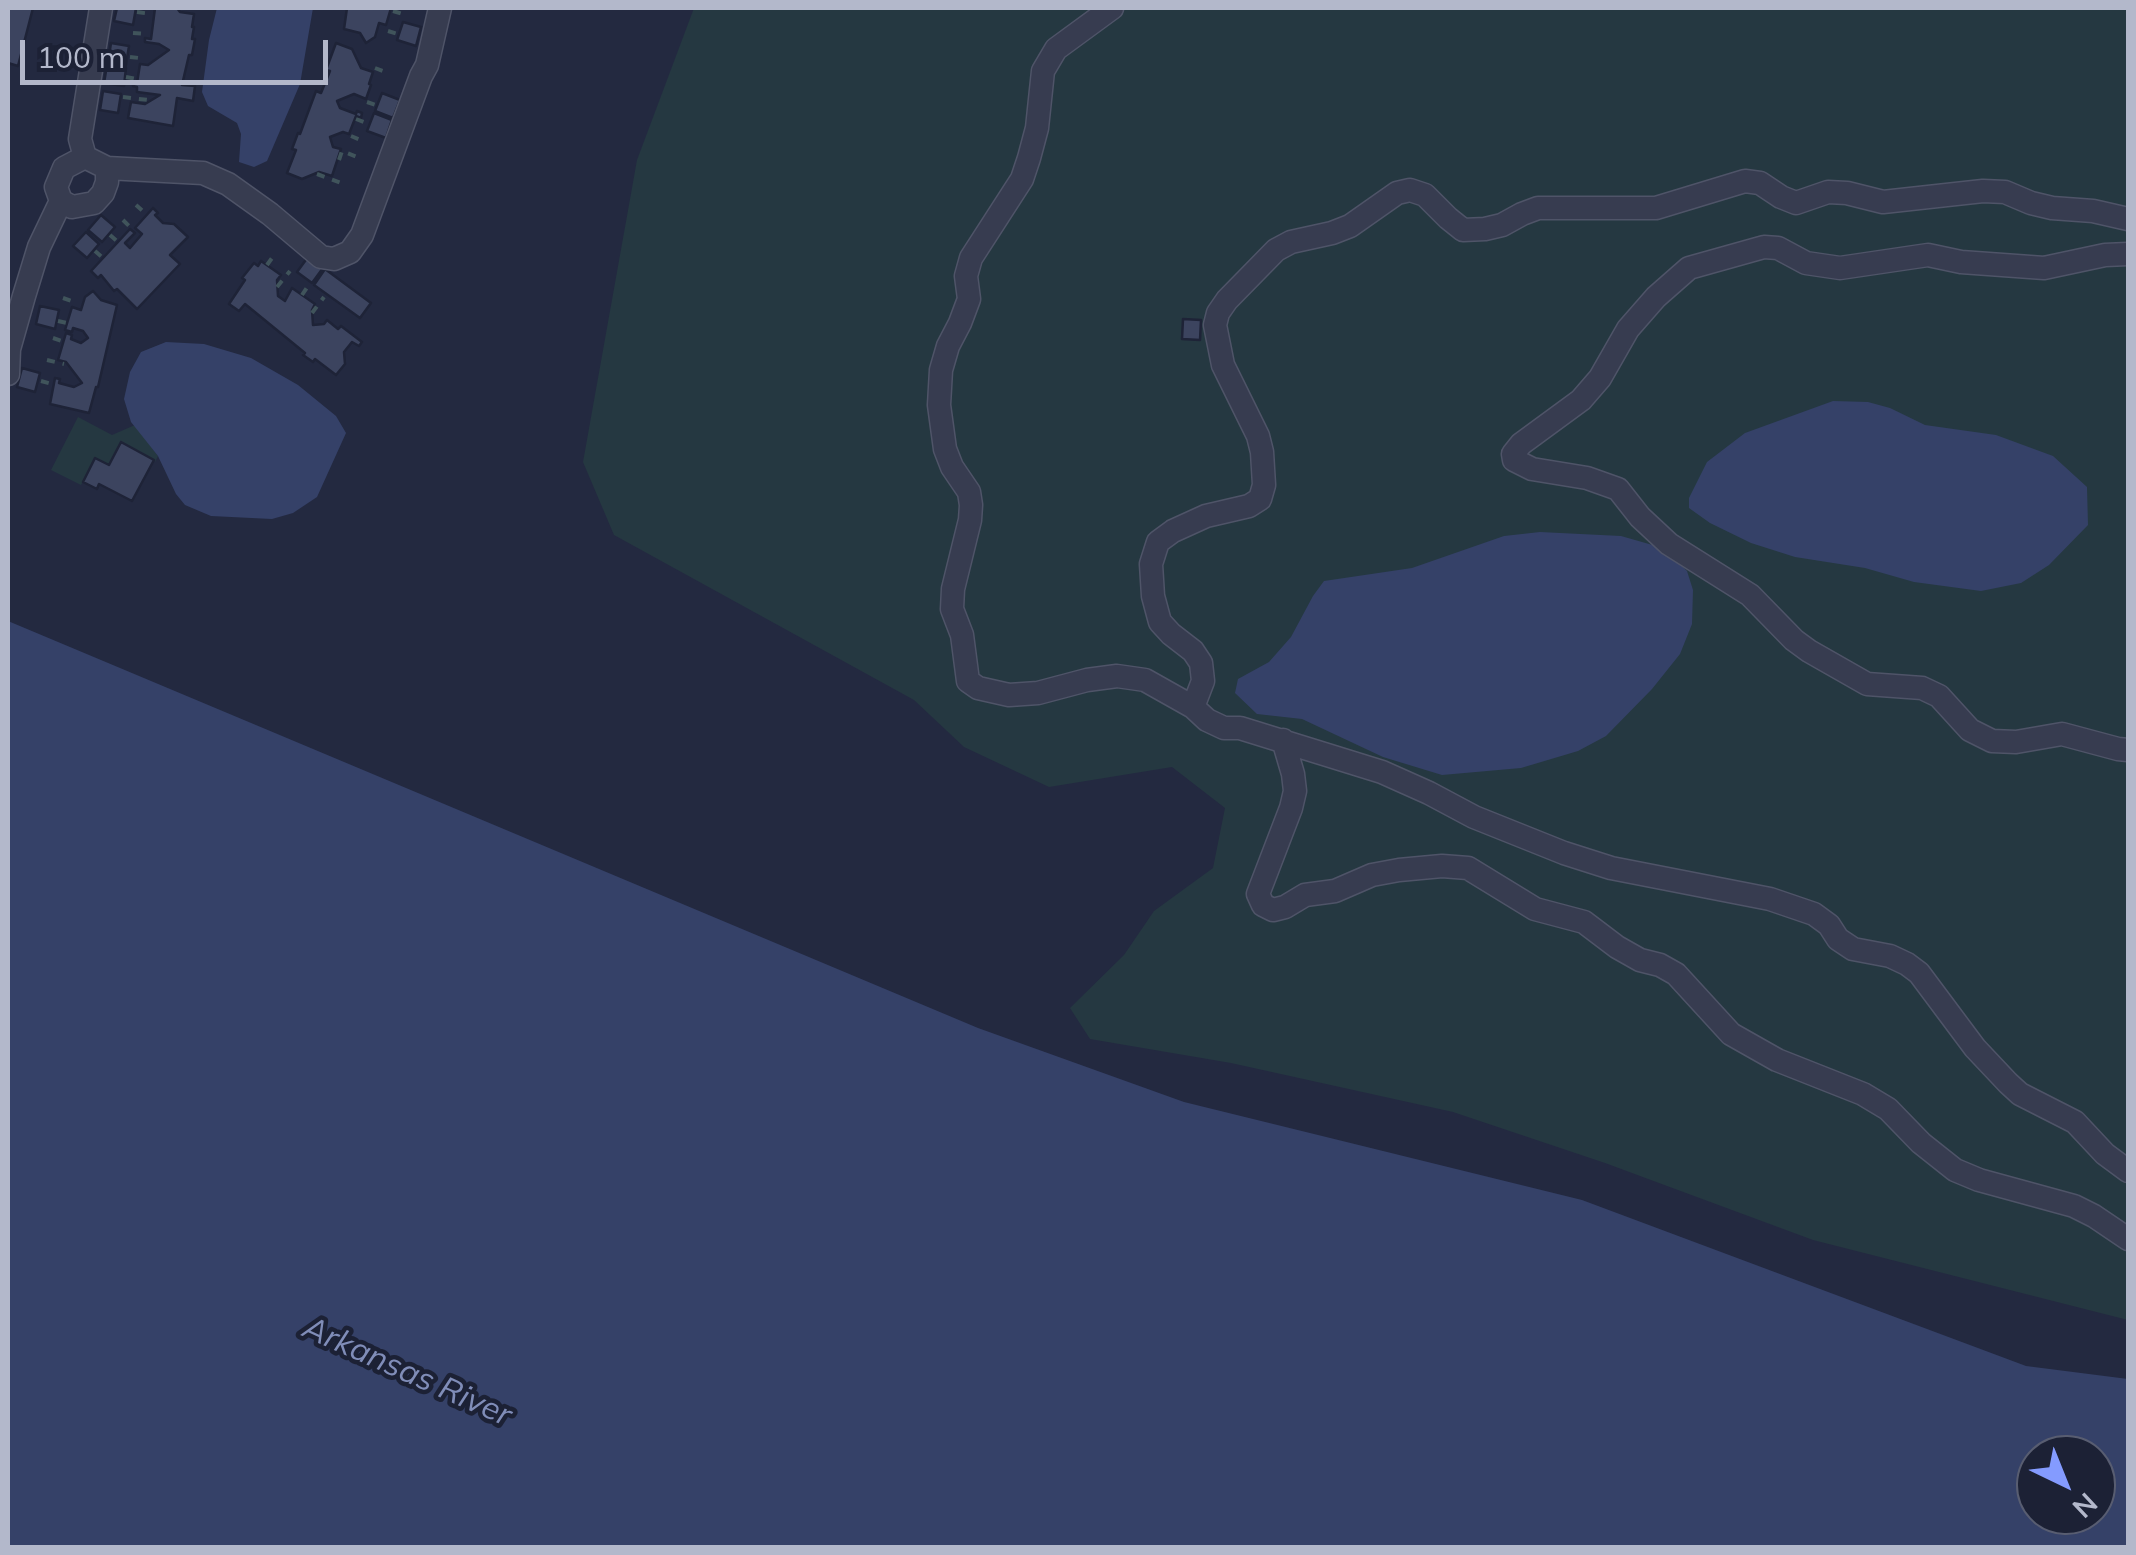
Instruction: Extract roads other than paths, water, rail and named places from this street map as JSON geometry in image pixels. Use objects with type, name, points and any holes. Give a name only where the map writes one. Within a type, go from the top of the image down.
[{"type":"street","points":[[101,8],[80,138],[84,156],[107,168],[203,174],[228,184],[322,257],[334,259],[350,252],[362,236],[427,65],[440,8]]},
{"type":"street","points":[[1112,8],[1056,49],[1044,71],[1037,128],[1022,179],[970,258],[966,276],[968,299],[941,370],[939,405],[945,449],[969,492],[971,505],[952,609],[962,634],[968,680],[978,688],[1009,695],[1038,693],[1117,676],[1145,680],[1224,728],[1240,728],[1382,772],[1474,817],[1564,853],[1639,874],[1770,899],[1814,914],[1853,949],[1890,956],[1919,973],[1975,1048],[2008,1083],[2020,1094],[2075,1122],[2104,1154],[2128,1171]]},
{"type":"street","points":[[84,156],[64,168],[56,187],[61,201],[72,207],[94,203],[107,182],[107,168]]},
{"type":"street","points":[[1192,707],[1202,681],[1201,663],[1160,622],[1151,564],[1158,542],[1173,531],[1260,499],[1264,486],[1258,436],[1223,365],[1215,325],[1227,300],[1276,250],[1291,242],[1332,234],[1397,193],[1410,190],[1425,196],[1463,230],[1502,225],[1538,208],[1656,208],[1745,180],[1760,183],[1796,202],[1828,192],[1883,202],[2005,192],[2031,204],[2128,219]]},
{"type":"street","points":[[8,374],[9,349],[39,247],[61,201]]},
{"type":"street","points":[[2128,254],[2044,268],[1960,262],[1928,255],[1840,268],[1806,263],[1778,248],[1764,247],[1689,268],[1628,329],[1600,378],[1580,400],[1513,454],[1514,460],[1532,469],[1587,478],[1618,489],[1640,517],[1670,544],[1750,595],[1794,640],[1867,684],[1922,688],[1939,696],[1970,730],[1992,741],[2016,742],[2062,734],[2128,750]]},
{"type":"street","points":[[1283,740],[1295,791],[1258,894],[1262,905],[1273,910],[1285,907],[1306,895],[1335,892],[1372,875],[1442,866],[1468,868],[1535,910],[1584,922],[1640,960],[1676,974],[1731,1034],[1777,1060],[1863,1094],[1888,1109],[1955,1170],[2074,1206],[2128,1238]]},
{"type":"water","points":[[217,8],[313,8],[300,84],[267,161],[254,167],[239,162],[241,134],[237,123],[208,106],[202,92]]},
{"type":"water","points":[[166,342],[204,344],[251,358],[298,385],[336,416],[346,433],[317,497],[293,513],[272,519],[211,516],[185,505],[158,456],[131,422],[124,399],[130,372],[141,352]]},
{"type":"water","points":[[1833,401],[1868,402],[1925,425],[1996,435],[2053,456],[2087,487],[2088,525],[2049,565],[2021,583],[1981,591],[1914,582],[1865,568],[1795,557],[1751,543],[1689,508],[1689,498],[1707,462],[1745,433]]},
{"type":"water","points":[[1540,532],[1621,536],[1656,546],[1687,571],[1693,590],[1692,624],[1680,654],[1606,736],[1578,751],[1521,768],[1442,775],[1383,757],[1302,719],[1257,714],[1235,693],[1238,679],[1269,662],[1291,637],[1324,581],[1412,568],[1504,536]]},
{"type":"water","name":"Arkansas River","points":[[8,621],[978,1028],[1184,1102],[1582,1200],[2026,1366],[2128,1379],[2128,1547],[8,1547]]}]
